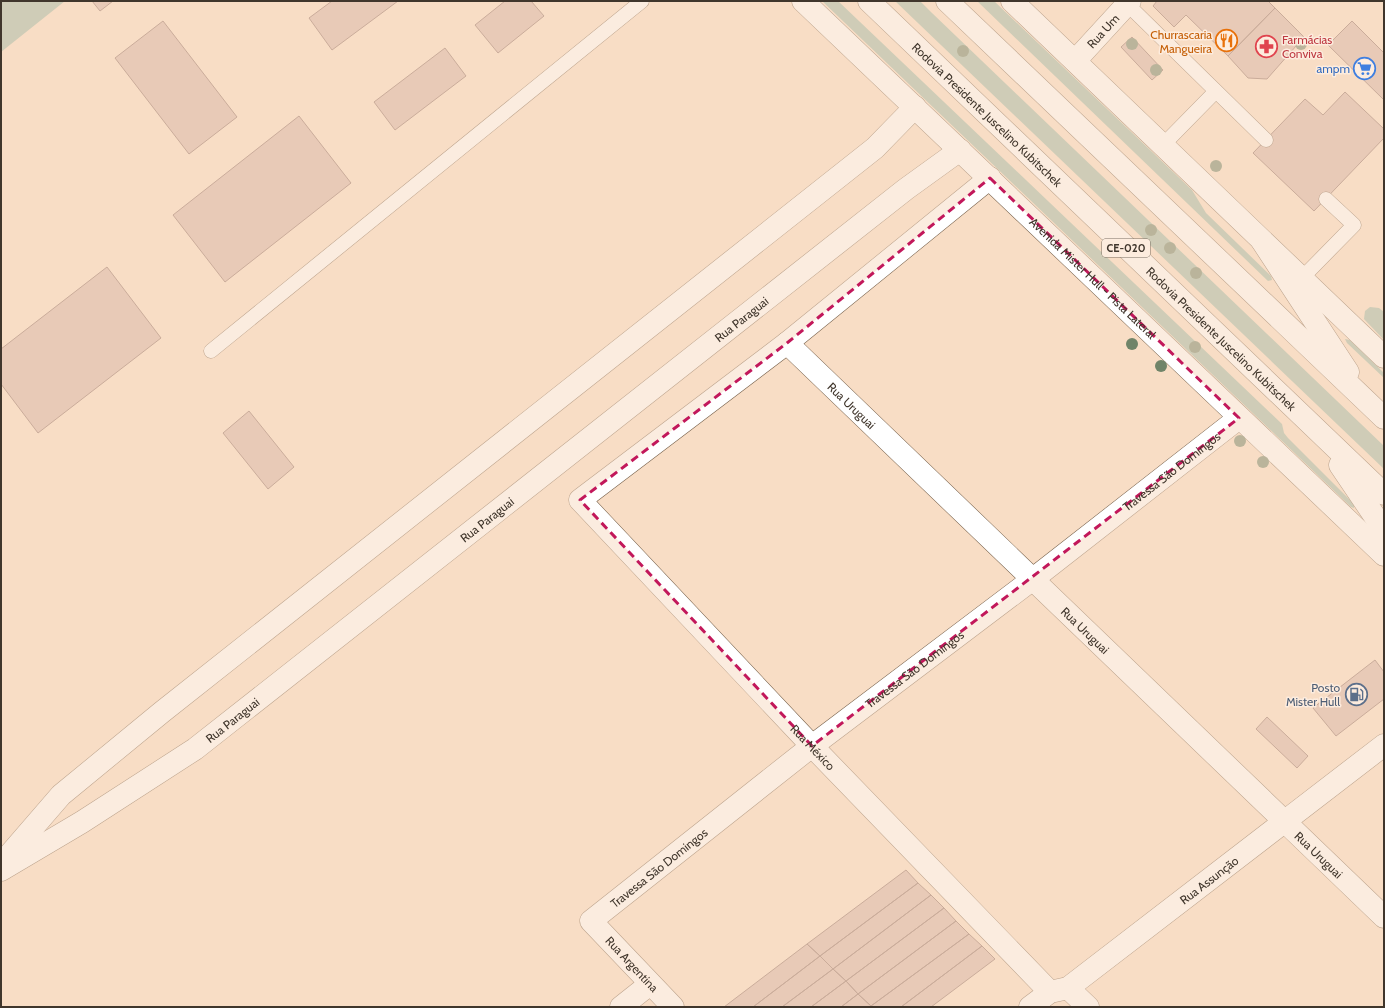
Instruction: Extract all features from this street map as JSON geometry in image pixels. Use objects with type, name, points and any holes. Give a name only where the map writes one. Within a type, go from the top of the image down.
[{"type":"main road","name":"Avenida Mister Hull - Pista Lateral","points":[[804,1],[1384,555]]},
{"type":"main road","name":"Rodovia Presidente Juscelino Kubitschek","points":[[869,1],[1384,494]]},
{"type":"main road","points":[[947,1],[1376,411]]},
{"type":"main road","points":[[1012,1],[1384,357]]},
{"type":"main road","name":"Rua Um","points":[[1075,61],[1127,2]]},
{"type":"main road","points":[[1,865],[61,795],[67,790],[181,697],[875,148],[915,107]]},
{"type":"main road","name":"Rua Paraguai","points":[[1,870],[82,822],[195,749],[906,189],[960,150]]},
{"type":"main road","points":[[787,342],[990,178]]},
{"type":"main road","points":[[1262,241],[1376,411]]},
{"type":"main road","name":"Rua México","points":[[787,342],[580,500],[812,746],[1059,990],[1088,1007]]},
{"type":"main road","name":"Rua Uruguai","points":[[787,342],[1384,917]]},
{"type":"main road","name":"Travessa São Domingos","points":[[591,921],[812,746],[1033,579],[1239,418]]},
{"type":"main road","points":[[1315,428],[1384,530]]},
{"type":"main road","name":"Rua Assunção","points":[[1030,1007],[1059,990],[1384,745]]},
{"type":"main road","name":"Rua Argentina","points":[[591,921],[673,1007]]},
{"type":"main road","points":[[621,1007],[650,984]]},
{"type":"lane","points":[[211,351],[642,1]]},
{"type":"lane","points":[[1127,2],[1266,140]]},
{"type":"lane","points":[[1163,145],[1216,91]]},
{"type":"lane","points":[[1301,279],[1354,225],[1326,198]]},
{"type":"highlighted area","points":[[990,178],[1239,418],[812,746],[580,500],[787,343]]},
{"type":"green space","points":[[1,1],[65,1],[1,52]]},
{"type":"green space","points":[[822,1],[838,1],[1282,424],[1284,433],[1288,438],[1352,502],[1354,508],[1351,507]]},
{"type":"green space","points":[[895,1],[920,1],[1384,446],[1384,469]]},
{"type":"green space","points":[[977,1],[994,1],[1192,190],[1206,213],[1271,276],[1272,280],[1268,281]]},
{"type":"green space","points":[[1370,307],[1379,308],[1384,312],[1384,340],[1364,319],[1365,311]]},
{"type":"green space","points":[[1345,339],[1350,340],[1384,373],[1384,378],[1347,343]]},
{"type":"building","points":[[92,1],[113,1],[100,11]]},
{"type":"building","points":[[332,1],[398,1],[332,50],[309,18]]},
{"type":"building","points":[[505,1],[531,1],[544,16],[498,53],[475,25]]},
{"type":"building","name":"Churrascaria Mangueira","points":[[1157,1],[1268,1],[1275,8],[1228,56],[1186,15],[1174,27],[1153,6]]},
{"type":"building","name":"Farmácias Conviva","points":[[1275,8],[1304,37],[1267,79],[1248,78],[1228,56]]},
{"type":"building","points":[[163,21],[237,117],[189,154],[115,58]]},
{"type":"building","points":[[1352,21],[1384,53],[1384,100],[1328,45]]},
{"type":"building","points":[[1132,37],[1163,70],[1152,80],[1121,47]]},
{"type":"building","points":[[445,48],[466,76],[395,130],[374,102]]},
{"type":"building","points":[[1345,92],[1384,129],[1384,138],[1314,211],[1253,153],[1305,99],[1323,115]]},
{"type":"building","points":[[299,116],[351,183],[225,282],[173,215]]},
{"type":"building","points":[[107,267],[161,338],[38,433],[1,384],[1,349]]},
{"type":"building","points":[[249,411],[294,467],[268,489],[223,433]]},
{"type":"building","points":[[1375,660],[1384,672],[1384,699],[1336,736],[1313,708]]},
{"type":"building","points":[[1267,717],[1308,756],[1297,768],[1256,729]]},
{"type":"building","points":[[906,870],[918,883],[820,956],[807,944]]},
{"type":"building","points":[[918,883],[931,895],[833,969],[820,956]]},
{"type":"building","points":[[931,895],[944,908],[846,981],[833,969]]},
{"type":"building","points":[[944,908],[956,921],[858,994],[846,981]]},
{"type":"building","points":[[956,921],[969,934],[871,1006],[858,994]]},
{"type":"building","points":[[969,934],[982,946],[901,1007],[871,1006]]},
{"type":"building","points":[[807,944],[820,956],[753,1007],[724,1007]]},
{"type":"building","points":[[982,946],[995,959],[931,1007],[901,1007]]},
{"type":"building","points":[[820,956],[833,969],[782,1007],[753,1007]]},
{"type":"building","points":[[833,969],[846,981],[811,1007],[782,1007]]},
{"type":"building","points":[[846,981],[858,994],[841,1007],[811,1007]]},
{"type":"building","points":[[858,994],[871,1006],[841,1007]]},
{"type":"place","name":"Churrascaria Mangueira","points":[[1227,41]]},
{"type":"place","name":"Farmácias Conviva","points":[[1266,46]]},
{"type":"place","name":"ampm","points":[[1365,68]]},
{"type":"place","name":"Posto Mister Hull","points":[[1356,694]]}]
